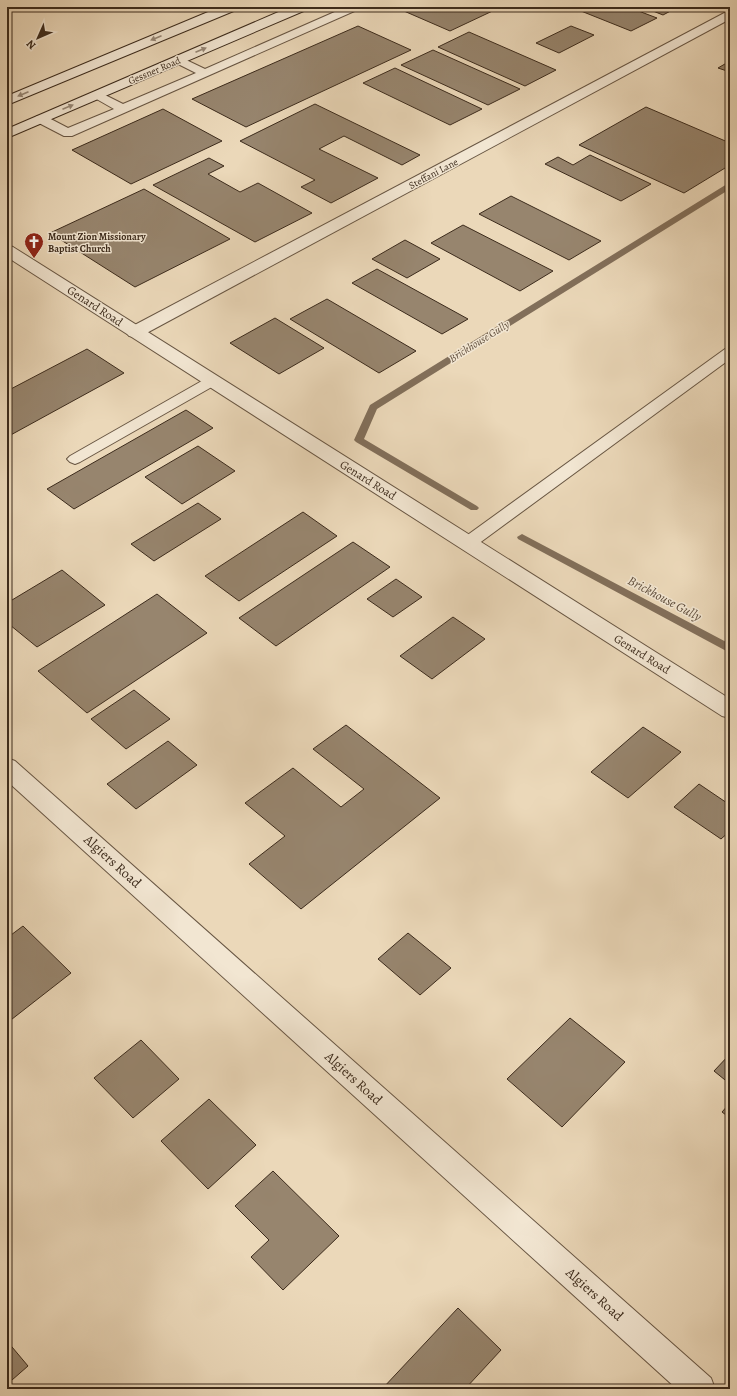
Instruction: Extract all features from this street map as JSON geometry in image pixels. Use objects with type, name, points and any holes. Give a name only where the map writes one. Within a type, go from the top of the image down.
[{"type":"street","points":[[7,101],[231,7]]},
{"type":"street","name":"Gessner Road","points":[[7,134],[301,7]]},
{"type":"street","name":"Steffani Lane","points":[[135,332],[730,14]]},
{"type":"street","name":"Genard Road","points":[[7,250],[730,710]]},
{"type":"street","name":"Algiers Road","points":[[7,767],[700,1389]]},
{"type":"lane","points":[[41,119],[68,133],[355,7]]},
{"type":"lane","points":[[178,60],[205,73]]},
{"type":"lane","points":[[97,95],[123,108]]},
{"type":"lane","points":[[468,543],[730,352]]},
{"type":"lane","points":[[75,459],[212,381]]},
{"type":"building","points":[[399,7],[501,7],[450,31],[397,8]]},
{"type":"building","points":[[571,7],[628,7],[657,18],[631,31]]},
{"type":"building","points":[[643,7],[678,7],[663,15]]},
{"type":"building","points":[[358,26],[411,50],[246,127],[192,99]]},
{"type":"building","points":[[571,26],[594,35],[559,53],[536,43]]},
{"type":"building","points":[[469,32],[556,70],[525,86],[438,47]]},
{"type":"building","points":[[433,50],[520,89],[488,105],[401,65]]},
{"type":"building","points":[[730,61],[730,72],[718,68]]},
{"type":"building","points":[[395,68],[482,109],[450,125],[363,83]]},
{"type":"building","points":[[315,104],[420,155],[402,165],[344,136],[319,149],[378,178],[331,203],[301,187],[315,180],[240,141]]},
{"type":"building","points":[[646,107],[730,143],[730,165],[684,193],[579,145]]},
{"type":"building","points":[[163,109],[222,141],[131,184],[72,150]]},
{"type":"building","points":[[590,155],[651,184],[621,201],[545,164],[558,157],[573,165]]},
{"type":"building","points":[[209,158],[224,166],[208,174],[240,192],[258,183],[312,213],[255,242],[153,185]]},
{"type":"building","points":[[144,189],[230,239],[135,287],[50,233]]},
{"type":"building","points":[[511,196],[601,241],[569,260],[479,214]]},
{"type":"building","points":[[463,225],[553,271],[520,291],[431,243]]},
{"type":"building","points":[[405,240],[440,259],[407,278],[372,259]]},
{"type":"building","points":[[377,269],[468,319],[442,334],[352,283]]},
{"type":"building","points":[[327,299],[416,351],[379,373],[290,319]]},
{"type":"building","points":[[275,318],[324,348],[279,374],[230,343]]},
{"type":"building","points":[[87,349],[124,373],[7,437],[7,391]]},
{"type":"building","points":[[186,410],[213,428],[74,509],[47,489]]},
{"type":"building","points":[[198,446],[235,471],[182,504],[145,477]]},
{"type":"building","points":[[198,503],[221,519],[154,561],[131,544]]},
{"type":"building","points":[[303,512],[337,536],[239,601],[205,576]]},
{"type":"building","points":[[353,542],[390,567],[276,646],[239,618]]},
{"type":"building","points":[[62,570],[105,605],[37,647],[10,625],[7,626],[7,603]]},
{"type":"building","points":[[396,579],[422,597],[393,617],[367,599]]},
{"type":"building","points":[[157,594],[207,633],[87,713],[38,671]]},
{"type":"building","points":[[453,617],[485,639],[432,679],[400,656]]},
{"type":"building","points":[[134,690],[170,719],[126,749],[91,719]]},
{"type":"building","points":[[346,725],[440,798],[301,909],[249,864],[285,836],[245,803],[293,768],[341,807],[364,789],[313,749]]},
{"type":"building","points":[[643,727],[681,752],[628,798],[591,772]]},
{"type":"building","points":[[168,741],[197,765],[136,809],[107,784]]},
{"type":"building","points":[[699,784],[730,805],[730,831],[721,839],[674,807]]},
{"type":"building","points":[[23,926],[71,973],[7,1023],[7,938]]},
{"type":"building","points":[[408,933],[451,968],[420,995],[378,959]]},
{"type":"building","points":[[570,1018],[625,1062],[562,1127],[507,1079]]},
{"type":"building","points":[[141,1040],[179,1079],[133,1118],[94,1078]]},
{"type":"building","points":[[730,1054],[730,1084],[714,1071]]},
{"type":"building","points":[[209,1099],[256,1145],[208,1189],[161,1141]]},
{"type":"building","points":[[730,1103],[730,1118],[722,1112]]},
{"type":"building","points":[[273,1171],[339,1236],[283,1290],[251,1257],[269,1240],[235,1206]]},
{"type":"building","points":[[458,1308],[501,1350],[465,1389],[382,1389]]},
{"type":"building","points":[[7,1341],[28,1366],[12,1380],[7,1374]]},
{"type":"waterway","name":"Brickhouse Gully","points":[[474,508],[359,440],[373,407],[730,186]]},
{"type":"waterway","name":"Brickhouse Gully","points":[[522,537],[730,649]]},
{"type":"place","name":"Mount Zion Missionary Baptist Church","points":[[34,259]]}]
